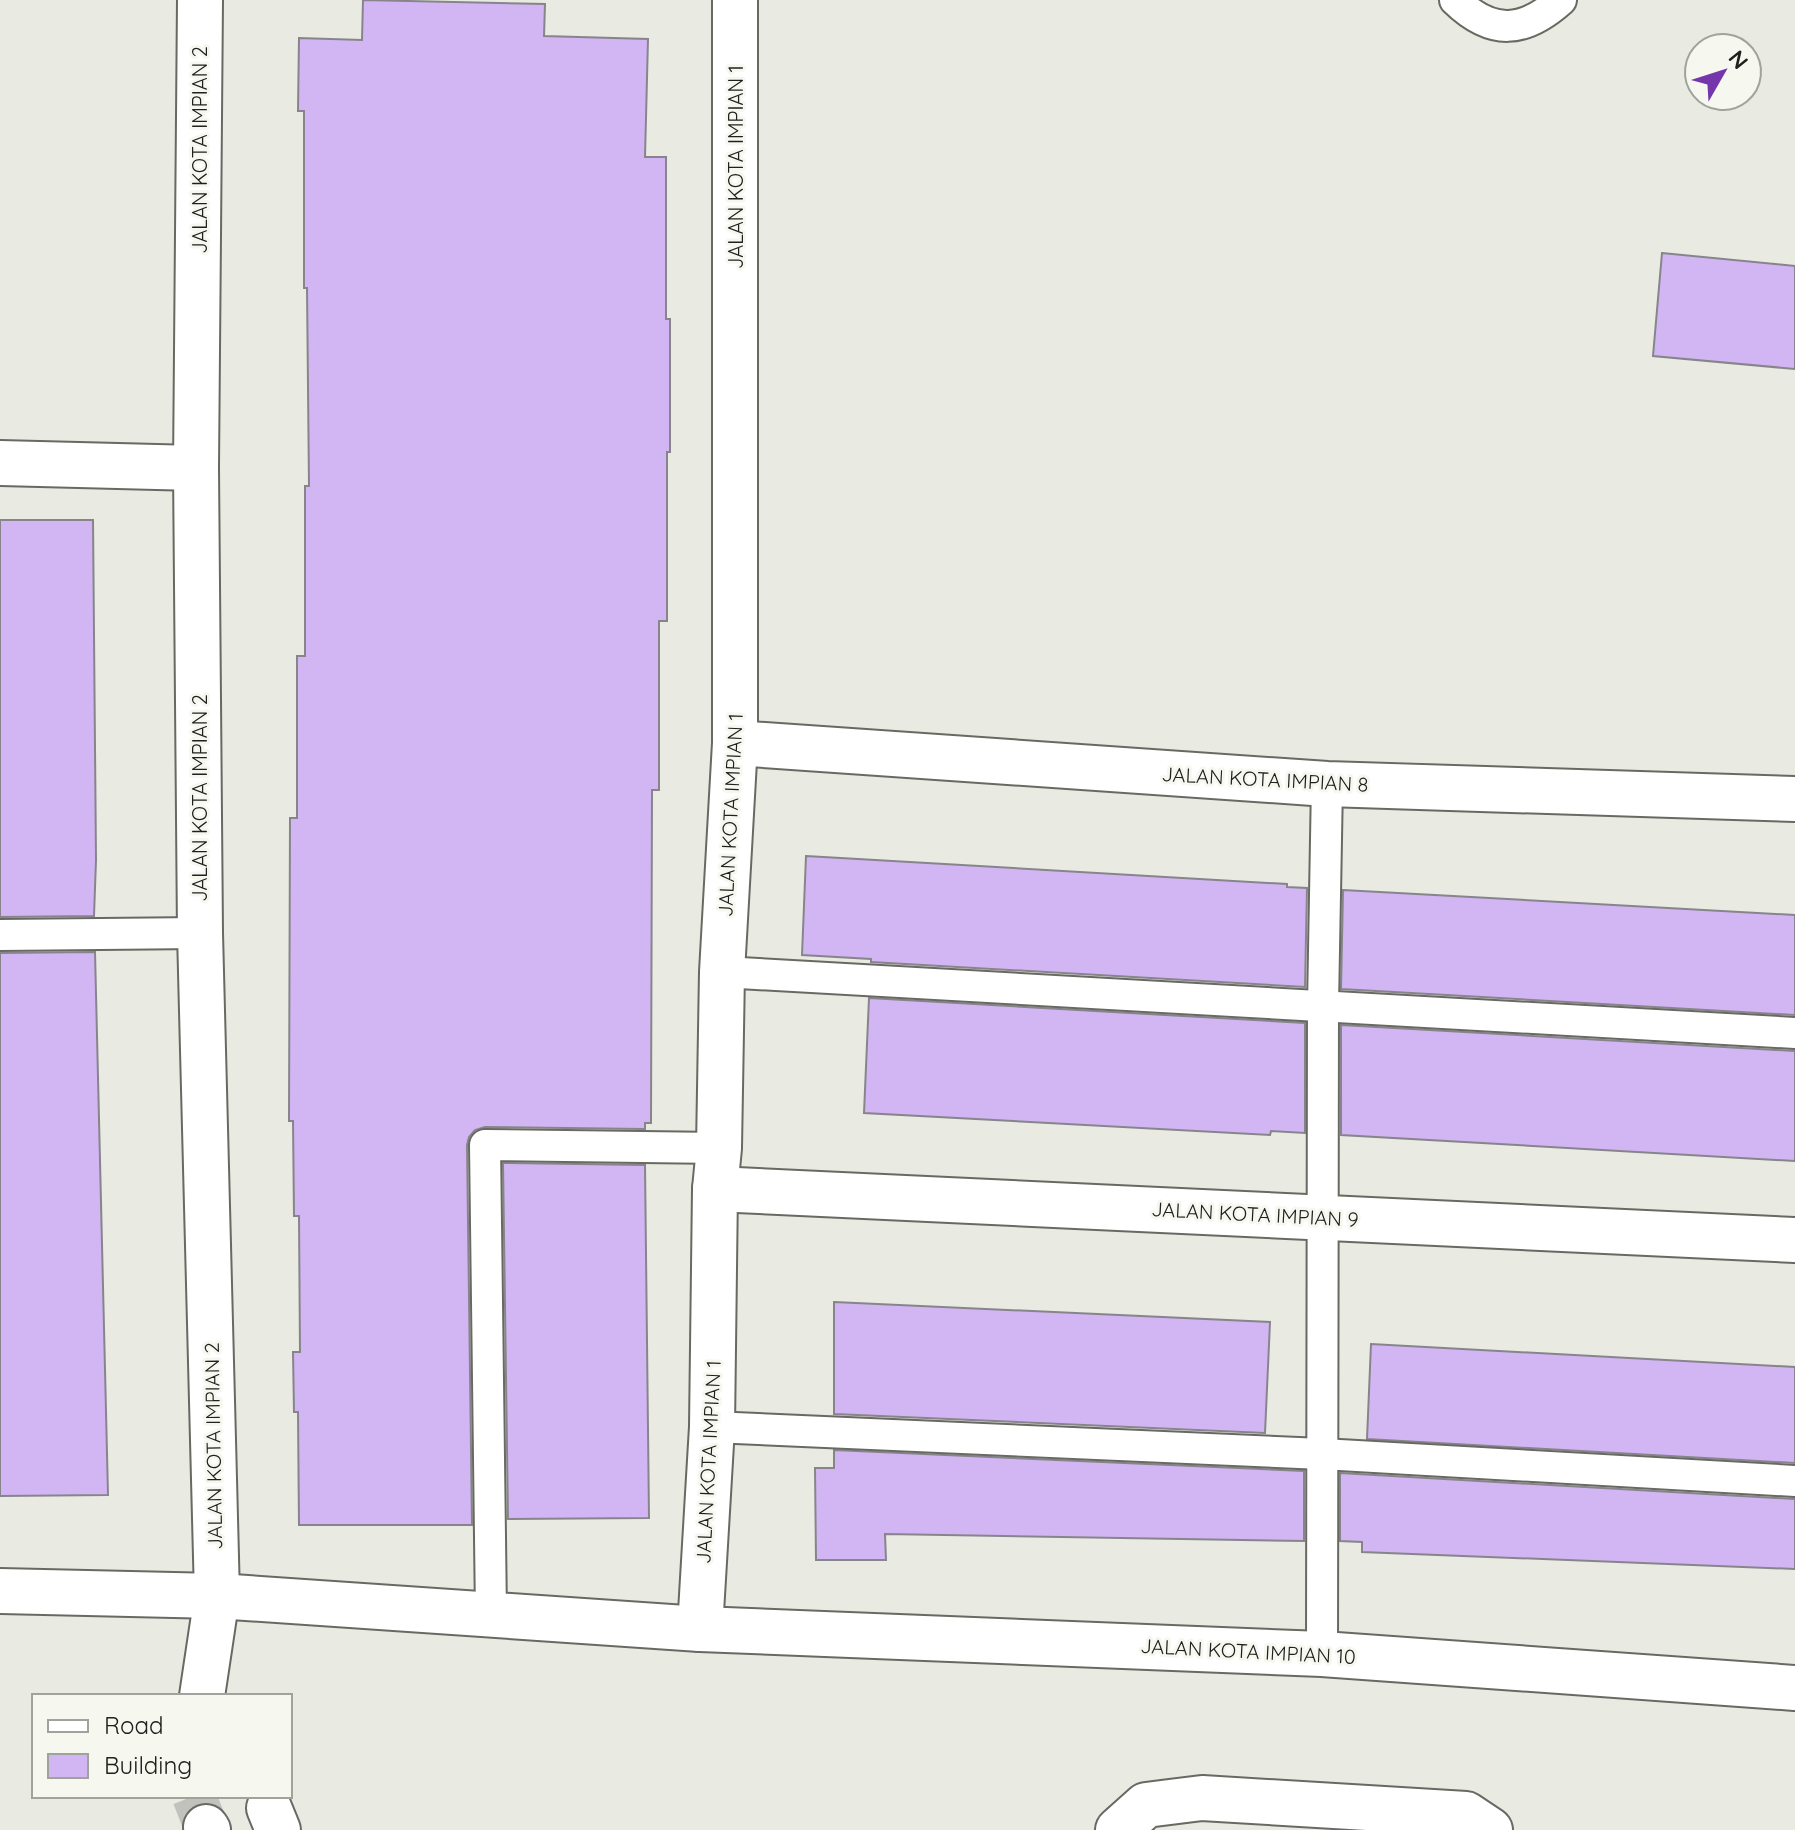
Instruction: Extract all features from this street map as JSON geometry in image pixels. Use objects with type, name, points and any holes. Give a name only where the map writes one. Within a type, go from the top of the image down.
[{"type":"street","name":"JALAN KOTA IMPIAN 2","points":[[200,0],[196,468],[200,933],[217,1596],[210,1688]]},
{"type":"street","name":"JALAN KOTA IMPIAN 1","points":[[700,1629],[712,1427],[722,972],[735,743],[735,0]]},
{"type":"street","points":[[0,463],[196,468]]},
{"type":"street","name":"JALAN KOTA IMPIAN 8","points":[[735,743],[1327,784],[1795,799]]},
{"type":"street","name":"JALAN KOTA IMPIAN 9","points":[[717,1169],[1323,1217],[1795,1240]]},
{"type":"street","name":"JALAN KOTA IMPIAN 10","points":[[0,1591],[217,1596],[700,1629],[1322,1654],[1795,1688]]},
{"type":"street","points":[[1118,1830],[1146,1805],[1202,1798],[1466,1814],[1490,1830]]},
{"type":"lane","points":[[1455,0],[1471,15],[1494,24],[1519,25],[1542,17],[1561,0]]},
{"type":"lane","points":[[1322,1654],[1323,1005],[1327,784]]},
{"type":"lane","points":[[0,935],[200,933]]},
{"type":"lane","points":[[722,972],[1795,1033]]},
{"type":"lane","points":[[491,1615],[485,1145],[717,1169]]},
{"type":"lane","points":[[712,1427],[1322,1454],[1795,1481]]},
{"type":"building","points":[[363,0],[545,4],[544,36],[648,39],[645,157],[666,157],[670,452],[667,452],[667,621],[659,621],[659,790],[652,790],[651,1123],[645,1123],[645,1129],[485,1127],[475,1130],[469,1137],[472,1525],[299,1525],[298,1412],[294,1412],[293,1352],[300,1352],[299,1216],[294,1216],[293,1121],[289,1121],[290,818],[297,818],[297,656],[305,656],[305,486],[309,486],[304,111],[298,111],[299,38],[362,40]]},
{"type":"building","points":[[1662,253],[1795,266],[1795,369],[1653,356]]},
{"type":"building","points":[[0,520],[93,520],[94,916],[0,917]]},
{"type":"building","points":[[806,856],[1287,884],[1287,887],[1307,888],[1305,987],[871,962],[871,959],[802,955]]},
{"type":"building","points":[[1343,890],[1795,915],[1795,1015],[1341,989]]},
{"type":"building","points":[[95,952],[108,1495],[0,1496],[0,953]]},
{"type":"building","points":[[869,998],[1305,1023],[1305,1133],[1271,1131],[1270,1135],[864,1113]]},
{"type":"building","points":[[1341,1025],[1795,1051],[1795,1161],[1341,1135]]},
{"type":"building","points":[[503,1163],[645,1165],[649,1518],[508,1519]]},
{"type":"building","points":[[834,1302],[1270,1322],[1265,1433],[834,1414]]},
{"type":"building","points":[[1371,1344],[1795,1367],[1795,1463],[1367,1439]]},
{"type":"building","points":[[834,1450],[1304,1471],[1304,1541],[885,1534],[886,1560],[816,1560],[815,1468],[834,1468]]},
{"type":"building","points":[[1340,1473],[1795,1499],[1795,1569],[1362,1552],[1362,1542],[1340,1541]]},
{"type":"tunnel","points":[[195,1798],[206,1827]]}]
